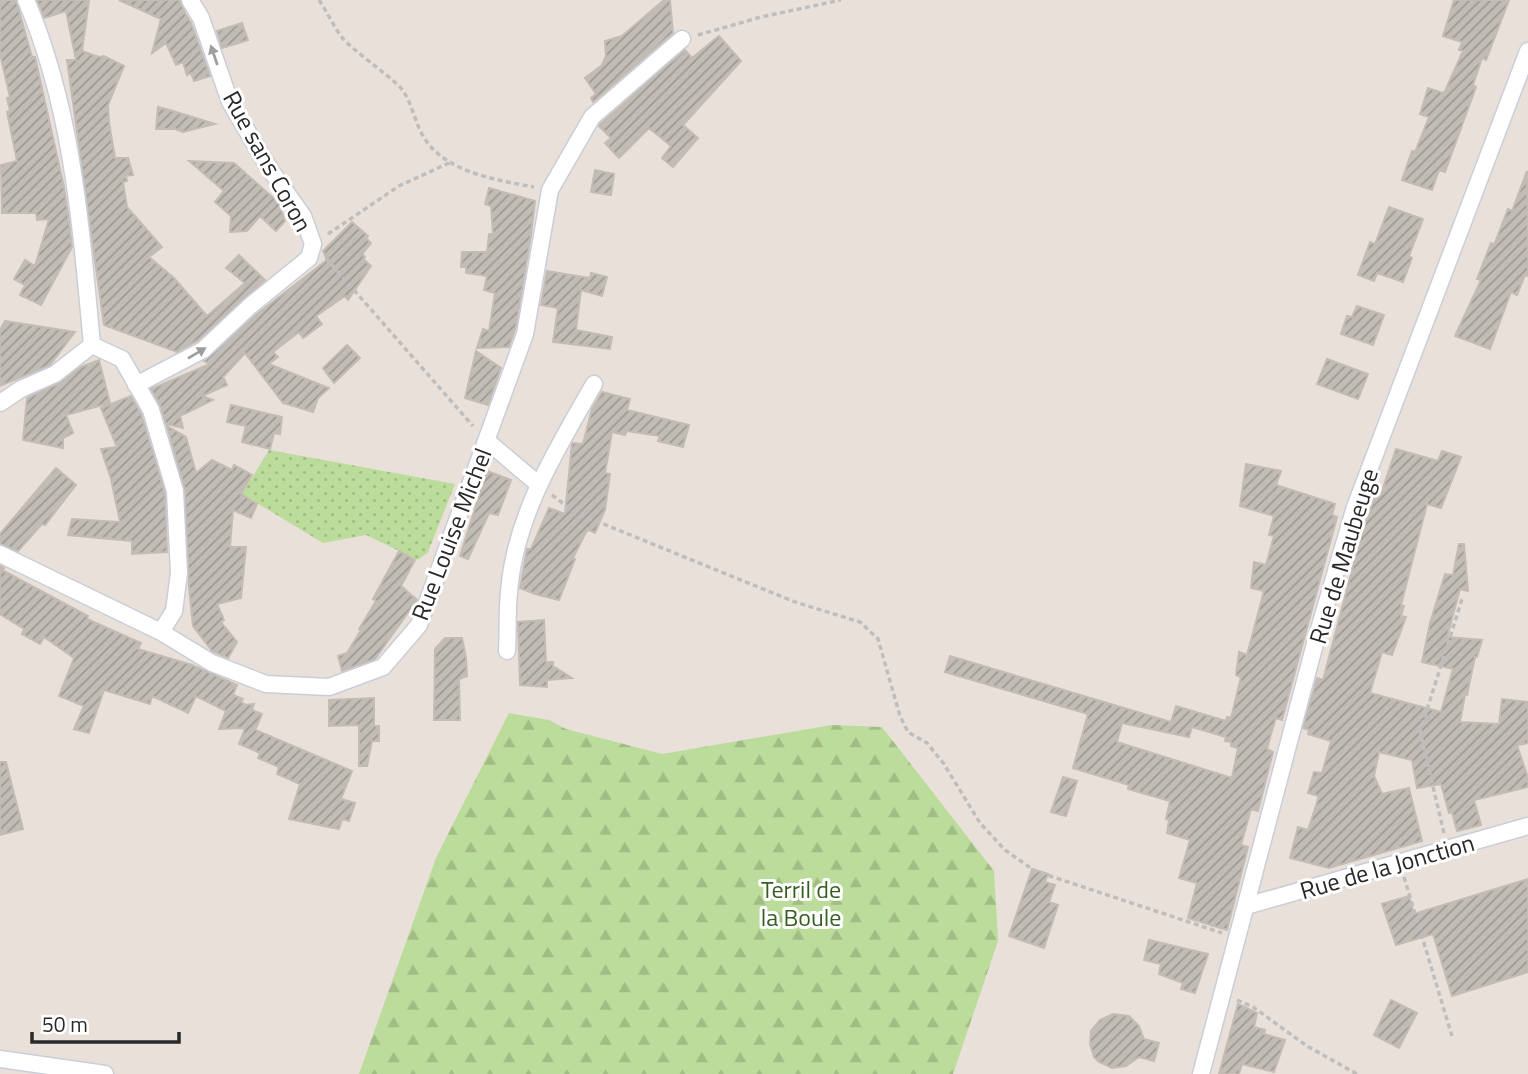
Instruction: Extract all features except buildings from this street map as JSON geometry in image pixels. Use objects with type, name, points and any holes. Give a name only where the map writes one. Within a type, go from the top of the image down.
[{"type":"street","points":[[26,0],[61,104],[77,195],[92,345]]},
{"type":"street","name":"Rue sans Coron","points":[[190,0],[201,18],[230,102],[269,169],[303,216],[313,244]]},
{"type":"street","points":[[550,190],[592,117],[682,39]]},
{"type":"street","name":"Rue de Maubeuge","points":[[1200,1074],[1317,636],[1355,507],[1528,51]]},
{"type":"street","name":"Rue Louise Michel","points":[[0,554],[161,632],[212,663],[266,684],[328,687],[383,667],[419,625],[525,334],[550,190]]},
{"type":"street","points":[[136,384],[203,350],[250,306],[309,258],[313,244]]},
{"type":"street","points":[[92,345],[122,359],[151,410],[175,491],[179,573],[174,611],[161,632]]},
{"type":"street","points":[[0,403],[21,389],[55,374],[92,345]]},
{"type":"street","points":[[507,651],[509,590],[520,537],[538,484],[594,384]]},
{"type":"street","points":[[486,441],[538,484]]},
{"type":"street","name":"Rue de la Jonction","points":[[1246,906],[1528,826]]},
{"type":"street","points":[[0,1059],[105,1074]]},
{"type":"path","points":[[319,0],[344,39],[400,87],[411,103],[415,122],[427,144],[449,163],[501,181],[550,190]]},
{"type":"path","points":[[682,39],[761,17],[841,0]]},
{"type":"path","points":[[449,163],[399,186],[313,244],[486,441]]},
{"type":"path","points":[[538,484],[573,512],[795,602],[860,622],[878,639],[900,716],[908,732],[927,743],[939,757],[980,823],[1005,850],[1035,871],[1237,938]]},
{"type":"path","points":[[1447,849],[1420,732],[1463,596]]},
{"type":"path","points":[[1399,862],[1452,1035]]},
{"type":"path","points":[[1222,995],[1253,1007],[1307,1046],[1357,1074]]},
{"type":"green space","points":[[269,450],[455,484],[428,552],[418,560],[366,535],[323,543],[242,494]]},
{"type":"green space","name":"Terril de la Boule","points":[[509,713],[549,720],[566,729],[662,754],[832,725],[882,727],[994,871],[998,941],[953,1074],[359,1074],[436,858]]}]
